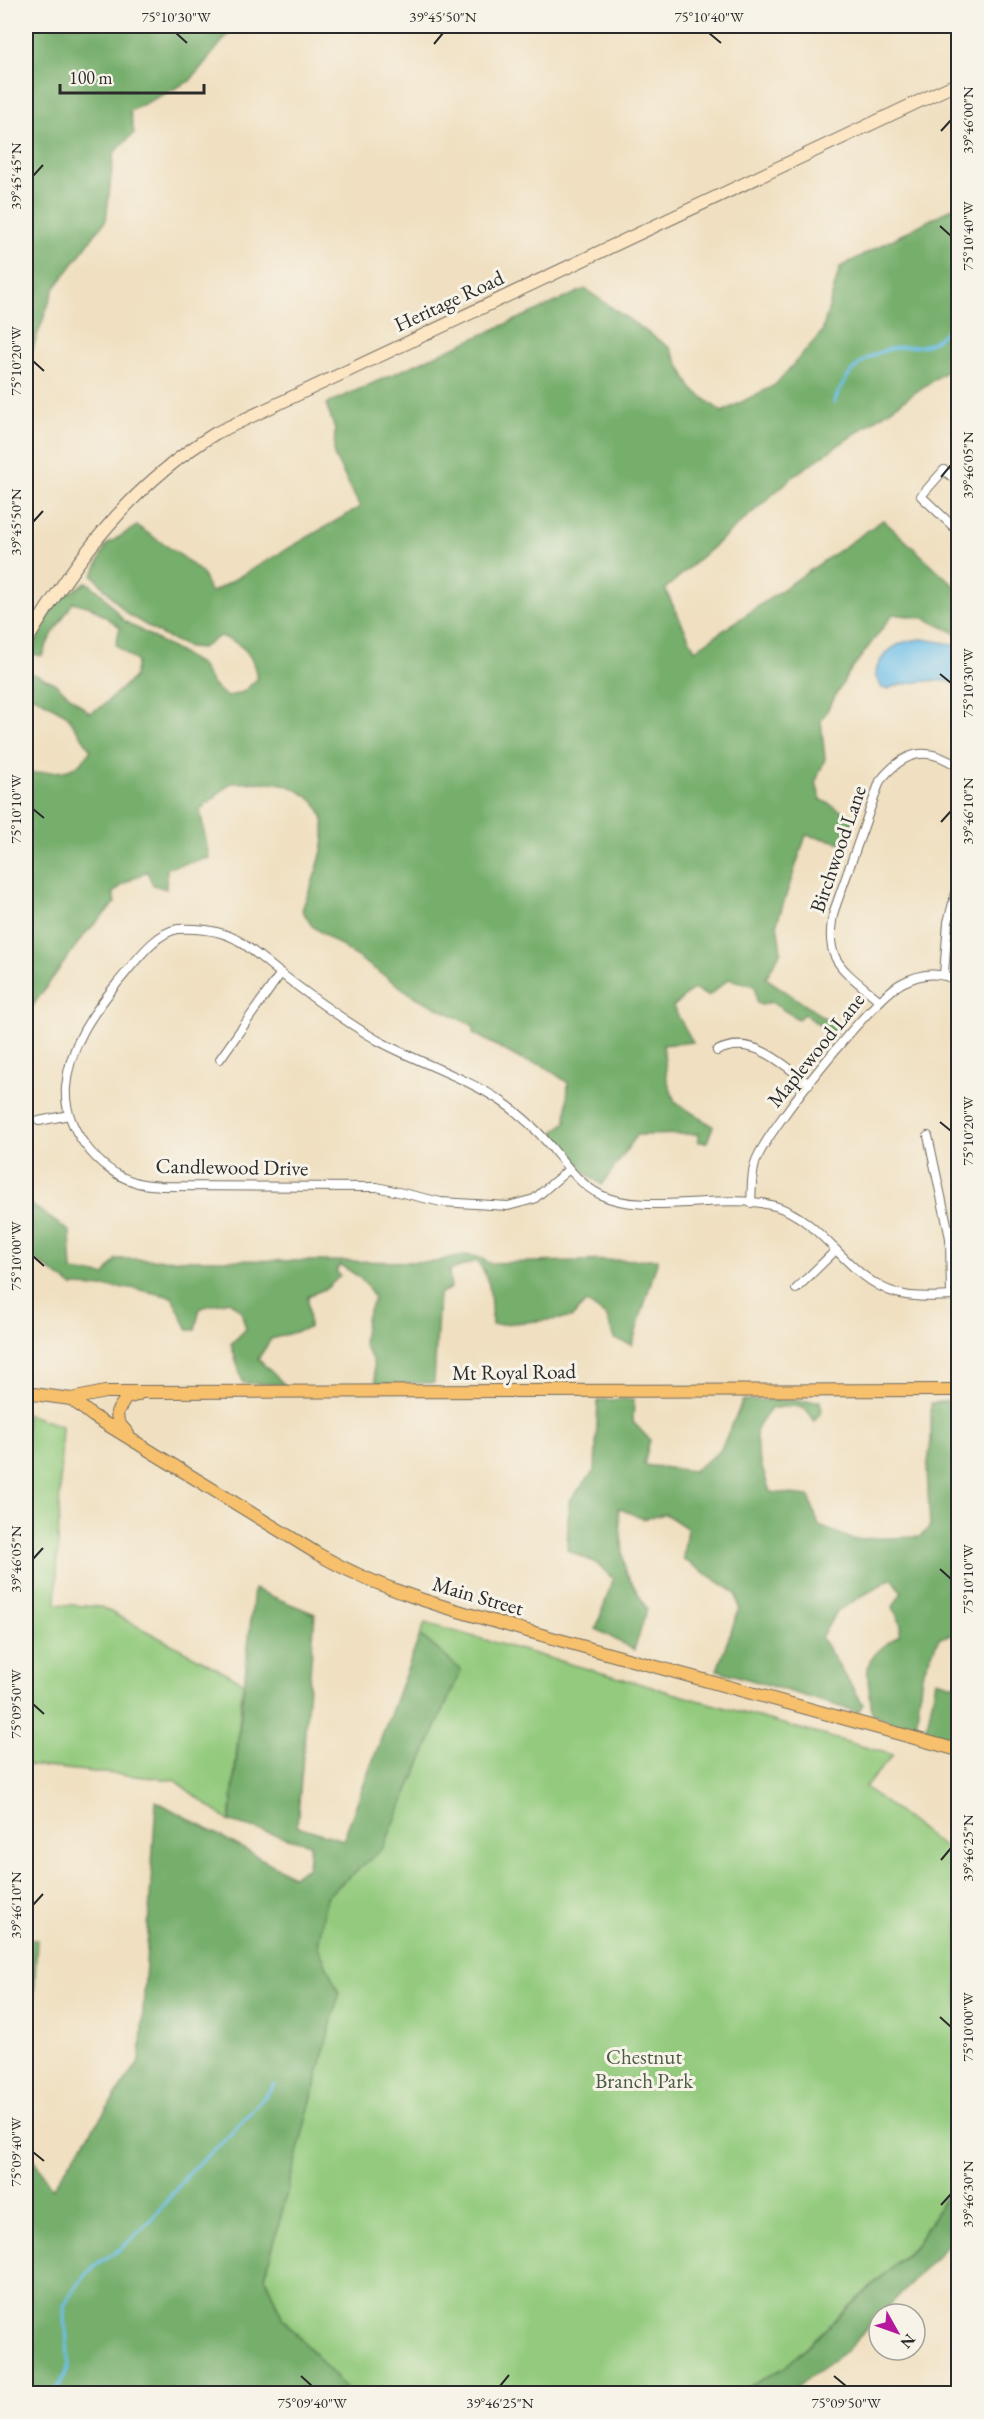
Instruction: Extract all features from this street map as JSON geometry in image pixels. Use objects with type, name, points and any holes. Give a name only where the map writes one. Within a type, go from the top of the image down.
[{"type":"main road","name":"Mt Royal Road","points":[[71,1399],[98,1392],[958,1390]]},
{"type":"main road","points":[[146,1448],[123,1429],[117,1412],[126,1398],[148,1392]]},
{"type":"main road","name":"Main Street","points":[[26,1393],[71,1399],[146,1448],[344,1569],[396,1592],[626,1659],[958,1750]]},
{"type":"street","name":"Heritage Road","points":[[26,642],[68,574],[108,524],[160,473],[216,434],[958,82]]},
{"type":"street","points":[[958,482],[944,470],[921,496],[958,531]]},
{"type":"street","name":"Birchwood Lane","points":[[879,1000],[842,969],[830,950],[830,926],[834,911],[880,781],[890,768],[907,756],[922,754],[939,755],[958,768]]},
{"type":"street","points":[[958,884],[948,922],[944,974],[958,981]]},
{"type":"street","name":"Candlewood Drive","points":[[568,1170],[534,1199],[508,1206],[441,1202],[377,1187],[160,1186],[135,1182],[102,1162],[75,1131],[69,1115],[65,1091],[74,1047],[118,983],[159,938],[174,930],[218,931],[238,941],[377,1040],[501,1101],[550,1146],[568,1170],[597,1194],[614,1201],[634,1203],[694,1201],[771,1205],[798,1215],[863,1275],[895,1293],[923,1297],[955,1296]]},
{"type":"street","points":[[220,1059],[281,973]]},
{"type":"street","name":"Maplewood Lane","points":[[751,1203],[756,1160],[809,1084],[879,1000],[912,979],[944,974]]},
{"type":"street","points":[[717,1050],[727,1046],[753,1046],[809,1084]]},
{"type":"street","points":[[39,1121],[69,1115]]},
{"type":"street","points":[[928,1136],[950,1238],[955,1296]]},
{"type":"street","points":[[796,1289],[836,1250]]},
{"type":"green space","points":[[26,26],[235,26],[190,81],[130,111],[134,133],[114,153],[106,220],[54,289],[26,367]]},
{"type":"green space","points":[[958,205],[958,363],[795,475],[665,589],[695,650],[883,520],[958,589],[958,634],[924,618],[893,614],[848,674],[821,721],[825,759],[816,781],[820,799],[853,817],[843,843],[806,835],[777,923],[781,951],[766,978],[839,1028],[826,1045],[821,1040],[826,1030],[804,1014],[798,1019],[771,1002],[762,1005],[757,1003],[755,986],[729,979],[708,996],[693,989],[673,1007],[693,1042],[663,1045],[667,1079],[675,1102],[713,1126],[707,1142],[698,1142],[698,1134],[637,1135],[602,1185],[588,1175],[553,1133],[566,1122],[568,1083],[542,1065],[522,1060],[473,1033],[474,1026],[414,996],[312,926],[302,910],[322,850],[323,820],[318,807],[307,796],[285,785],[266,782],[231,783],[200,810],[209,858],[167,868],[166,889],[153,885],[147,871],[125,883],[113,893],[115,903],[83,936],[26,1015],[26,775],[69,770],[83,760],[91,750],[66,714],[34,696],[26,698],[26,671],[53,682],[90,713],[101,707],[134,677],[137,662],[116,645],[120,627],[91,607],[73,602],[50,638],[42,656],[27,653],[58,600],[87,582],[103,595],[124,621],[200,664],[213,685],[227,697],[243,692],[257,679],[250,657],[235,642],[220,636],[202,648],[188,647],[127,614],[93,575],[106,545],[137,526],[183,557],[202,573],[211,593],[360,507],[334,455],[335,429],[326,404],[585,289],[670,348],[692,389],[722,412],[775,385],[822,332],[840,267]]},
{"type":"green space","points":[[26,1201],[70,1232],[72,1271],[105,1275],[116,1259],[436,1262],[470,1255],[489,1263],[658,1259],[632,1345],[614,1339],[607,1317],[586,1302],[571,1318],[492,1325],[490,1290],[481,1267],[476,1261],[449,1271],[451,1288],[439,1294],[434,1383],[376,1383],[373,1361],[363,1343],[366,1318],[374,1299],[368,1287],[360,1279],[340,1265],[336,1271],[340,1276],[327,1288],[308,1296],[309,1328],[271,1339],[258,1359],[285,1385],[243,1383],[231,1344],[246,1329],[241,1311],[229,1301],[200,1308],[195,1330],[188,1330],[172,1297],[131,1288],[72,1286],[26,1253]]},
{"type":"green space","points":[[634,1399],[633,1422],[650,1440],[644,1465],[693,1471],[720,1451],[743,1400],[820,1401],[822,1411],[814,1421],[806,1410],[796,1406],[771,1409],[756,1428],[757,1452],[770,1492],[809,1496],[819,1526],[852,1539],[919,1537],[930,1528],[927,1470],[931,1440],[931,1403],[949,1401],[956,1413],[958,1633],[939,1638],[922,1674],[916,1728],[893,1723],[872,1713],[868,1667],[876,1653],[899,1635],[901,1625],[893,1607],[902,1592],[892,1578],[837,1611],[821,1637],[863,1704],[858,1712],[717,1670],[739,1609],[736,1593],[683,1559],[687,1528],[665,1514],[644,1519],[618,1508],[625,1571],[647,1609],[634,1650],[596,1629],[613,1579],[598,1564],[567,1550],[569,1501],[595,1470],[598,1400]]},
{"type":"green space","points":[[26,1414],[62,1426],[56,1604],[101,1607],[243,1682],[230,1822],[174,1780],[26,1765]]},
{"type":"green space","points":[[254,1589],[315,1614],[297,1826],[343,1840],[420,1635],[461,1670],[383,1848],[326,1897],[318,1947],[339,1993],[265,2277],[283,2319],[350,2393],[26,2393],[26,2147],[52,2189],[140,2060],[156,1801],[293,1876],[308,1867],[310,1844],[230,1822]]},
{"type":"green space","name":"Chestnut Branch Park","points":[[425,1623],[893,1755],[865,1787],[958,1858],[958,2177],[917,2243],[784,2368],[737,2393],[350,2393],[283,2319],[265,2277],[339,1993],[318,1947],[326,1896],[383,1848],[461,1670],[420,1635]]},
{"type":"green space","points":[[936,1680],[958,1686],[958,1741],[926,1732]]},
{"type":"green space","points":[[26,1939],[37,1940],[26,2147]]},
{"type":"green space","points":[[958,2177],[958,2256],[947,2245],[893,2302],[867,2302],[867,2329],[846,2351],[788,2393],[737,2393],[784,2368],[917,2244]]},
{"type":"water","points":[[922,639],[958,645],[958,684],[942,681],[913,682],[887,689],[882,688],[875,675],[881,659],[892,648]]},
{"type":"waterway","points":[[834,403],[844,381],[867,358],[901,347],[929,344],[958,321]]},
{"type":"waterway","points":[[55,2394],[69,2366],[64,2306],[78,2284],[95,2265],[122,2248],[151,2220],[191,2171],[226,2139],[275,2085]]}]
